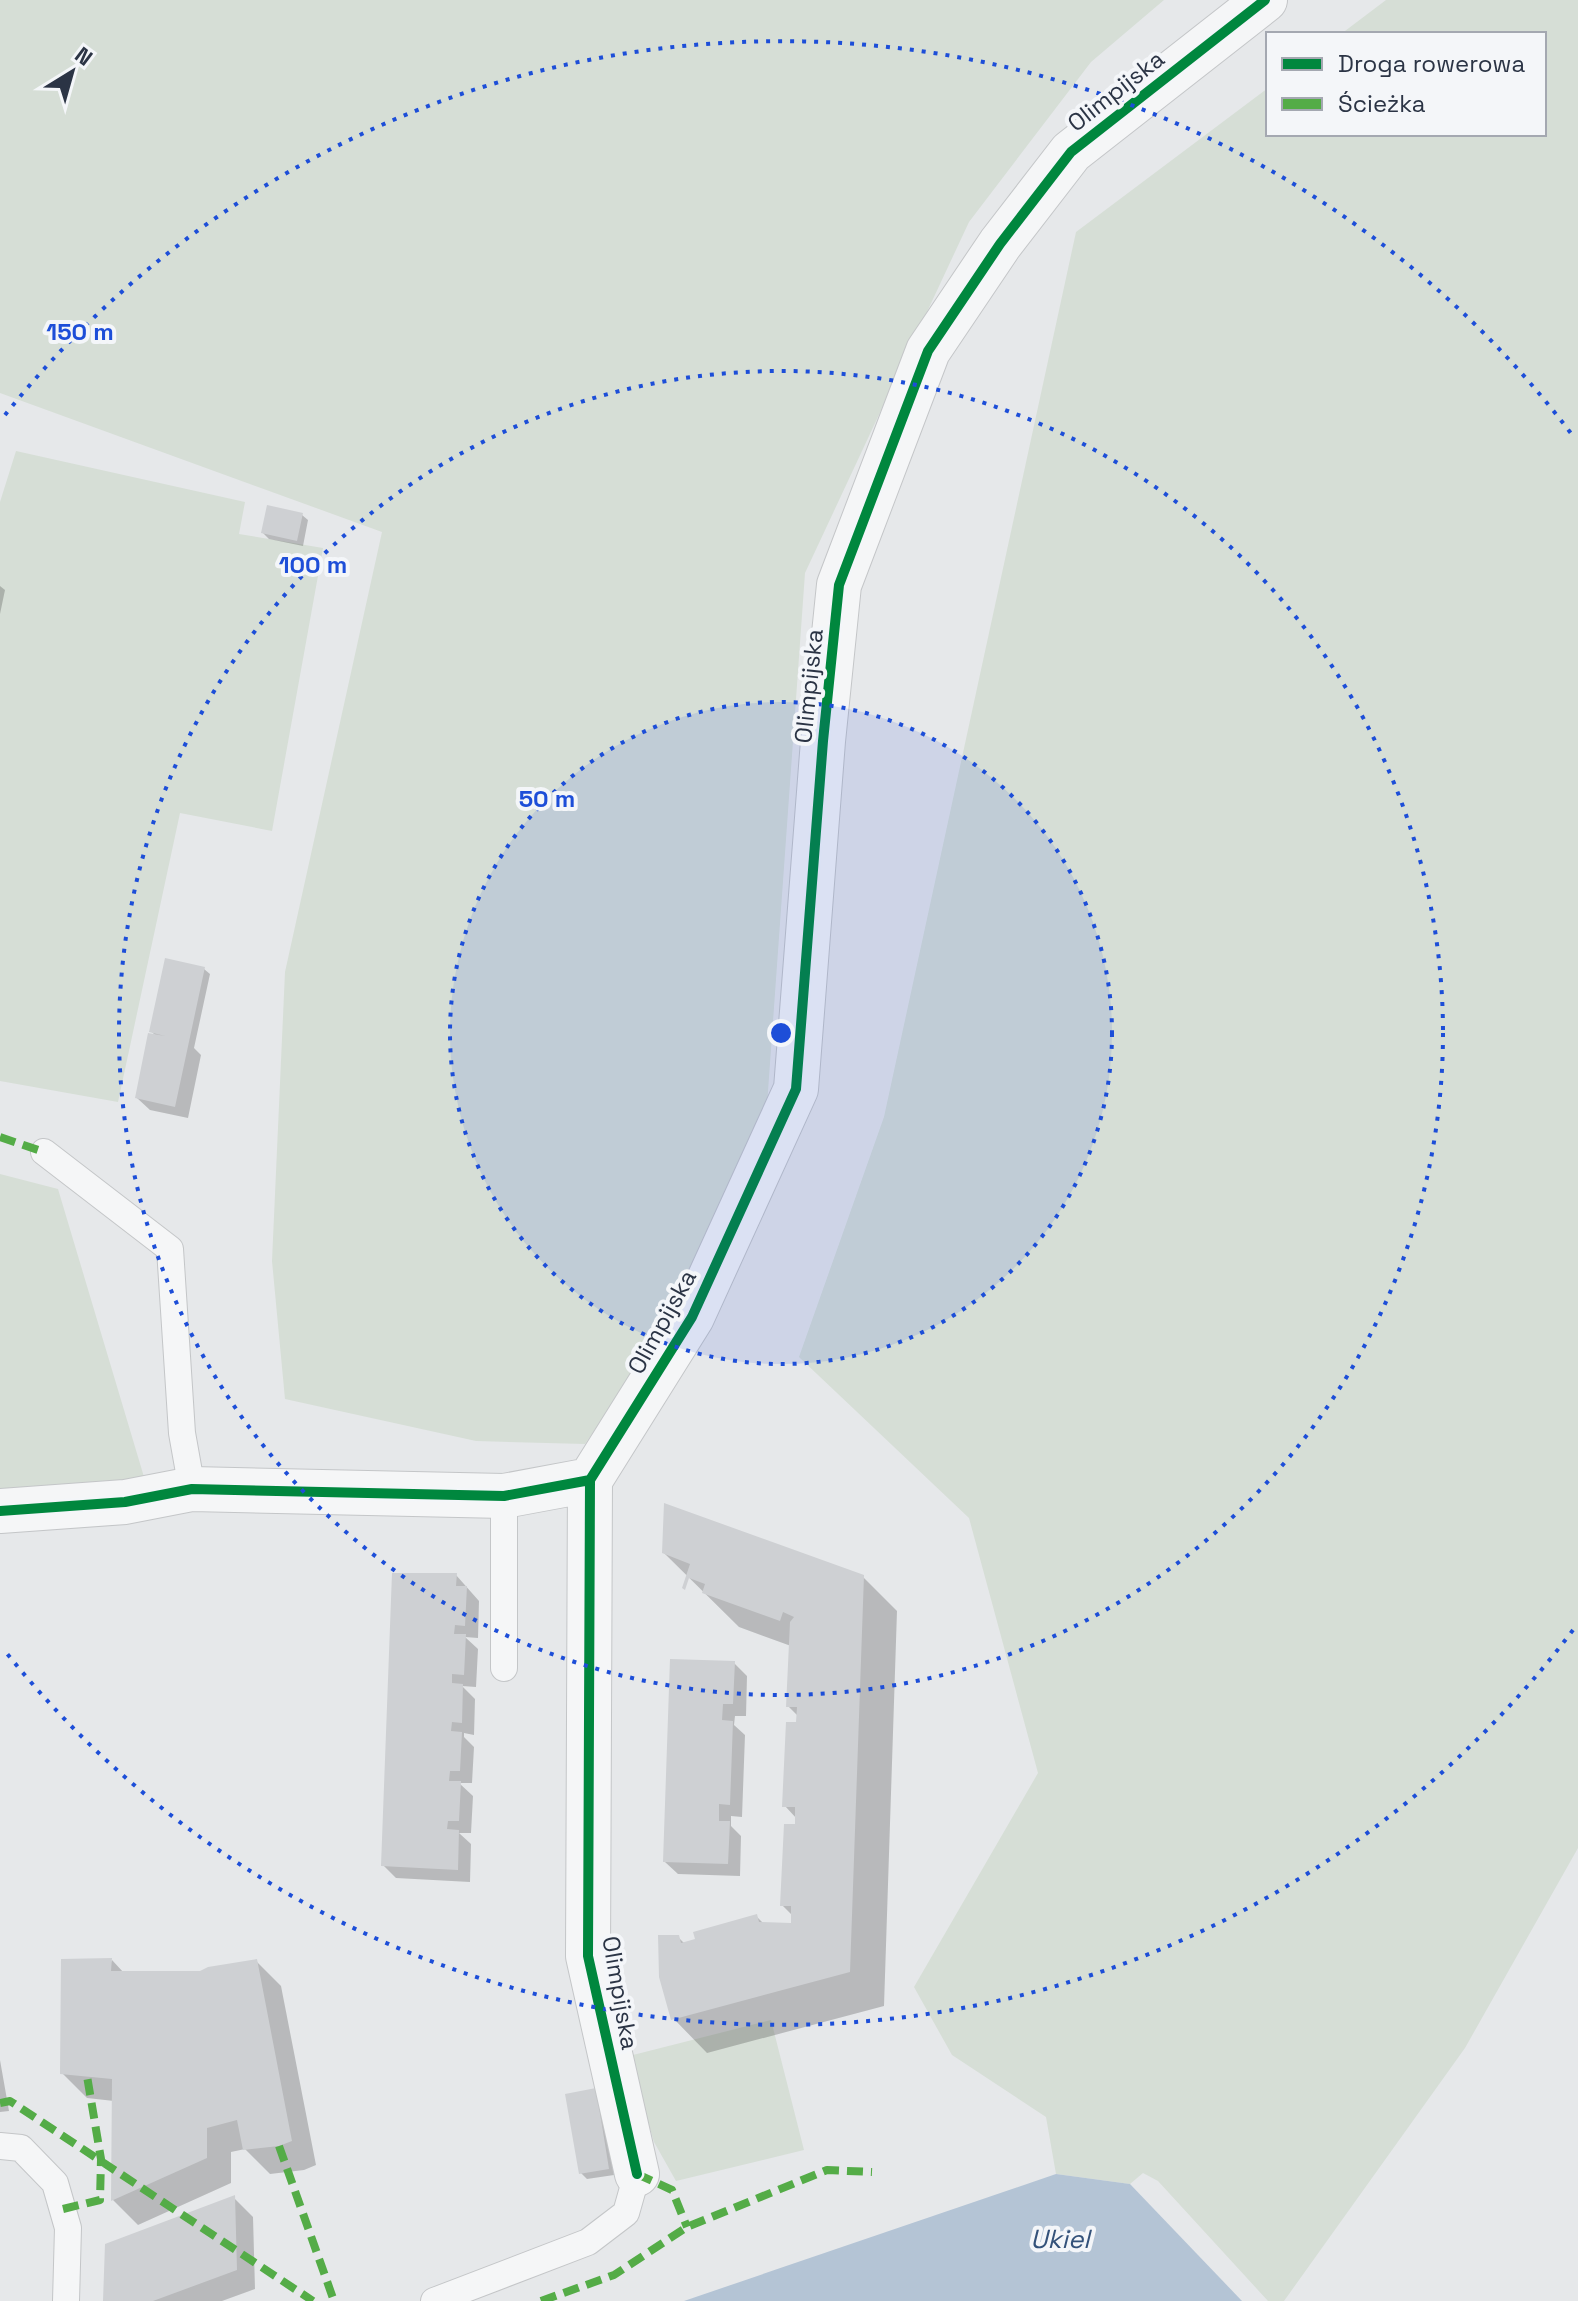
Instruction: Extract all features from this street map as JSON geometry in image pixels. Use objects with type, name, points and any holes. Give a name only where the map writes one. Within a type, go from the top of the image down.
[{"type":"street","name":"Olimpijska","points":[[637,2174],[588,1956],[590,1480],[692,1317],[796,1089],[823,741],[839,585],[928,351],[1000,244],[1071,152],[1265,0]]},
{"type":"street","points":[[0,1511],[125,1502],[192,1489],[504,1496],[590,1480]]},
{"type":"lane","points":[[44,1152],[170,1249],[182,1433],[192,1489]]},
{"type":"lane","points":[[504,1496],[504,1668]]},
{"type":"lane","points":[[0,2146],[21,2148],[55,2183],[68,2228],[66,2301]]},
{"type":"lane","points":[[434,2301],[588,2242],[626,2213],[637,2174]]},
{"type":"shaded area","points":[[0,0],[1164,0],[1091,62],[969,222],[805,573],[766,1119],[683,1302],[585,1444],[476,1441],[285,1399],[272,1261],[285,972],[382,532],[0,393]]},
{"type":"shaded area","points":[[1386,0],[1578,0],[1578,1848],[1465,2048],[1284,2301],[1268,2301],[1158,2181],[1143,2173],[1130,2184],[1056,2174],[1046,2117],[952,2055],[914,1987],[1038,1773],[969,1518],[799,1357],[884,1117],[1076,232],[1266,90],[1266,136],[1546,136],[1546,32],[1344,32]]},
{"type":"shaded area","points":[[16,451],[245,502],[239,534],[323,548],[272,831],[180,813],[118,1102],[0,1081],[0,502]]},
{"type":"shaded area","points":[[0,1174],[58,1189],[150,1497],[0,1494]]},
{"type":"shaded area","points":[[771,2020],[804,2150],[676,2181],[654,2142],[629,2056]]},
{"type":"water","name":"Ukiel","points":[[1056,2174],[1130,2184],[1242,2301],[684,2301]]},
{"type":"building","points":[[267,505],[303,513],[297,541],[261,533]]},
{"type":"building","points":[[165,958],[205,967],[175,1107],[135,1098],[148,1033],[165,1036],[149,1032]]},
{"type":"building","points":[[664,1503],[864,1575],[850,1972],[671,2020],[659,1977],[658,1935],[679,1935],[681,1943],[695,1939],[693,1932],[757,1914],[759,1922],[791,1923],[791,1906],[780,1906],[784,1824],[795,1824],[795,1807],[782,1807],[786,1722],[796,1722],[797,1707],[786,1707],[790,1622],[794,1617],[783,1612],[780,1621],[702,1593],[705,1584],[689,1578],[685,1590],[682,1588],[690,1564],[662,1553]]},
{"type":"building","points":[[392,1573],[457,1573],[456,1586],[467,1586],[465,1626],[455,1625],[454,1634],[466,1634],[464,1675],[452,1674],[452,1683],[463,1684],[462,1723],[452,1722],[451,1731],[462,1732],[460,1771],[450,1771],[449,1781],[461,1781],[459,1821],[448,1821],[447,1829],[459,1830],[458,1870],[381,1866]]},
{"type":"building","points":[[670,1659],[735,1661],[733,1704],[723,1704],[722,1720],[733,1721],[730,1805],[719,1804],[719,1821],[730,1821],[728,1864],[663,1862]]},
{"type":"building","points":[[112,1958],[111,1971],[200,1971],[257,1959],[292,2141],[279,2146],[243,2150],[237,2120],[207,2128],[207,2158],[111,2201],[112,2079],[60,2074],[61,1959]]},
{"type":"building","points":[[596,2088],[609,2169],[579,2174],[565,2094]]},
{"type":"building","points":[[235,2195],[237,2270],[153,2301],[103,2301],[105,2244]]},
{"type":"marked path","points":[[0,1137],[44,1152]]},
{"type":"marked path","points":[[63,2209],[100,2200],[101,2159],[87,2076]]},
{"type":"marked path","points":[[0,2103],[10,2101],[313,2301]]},
{"type":"marked path","points":[[279,2146],[334,2301]]},
{"type":"marked path","points":[[541,2301],[614,2275],[687,2227],[827,2170],[872,2172]]},
{"type":"marked path","points":[[637,2174],[672,2190],[687,2227]]},
{"type":"cycle path","points":[[0,1511],[125,1502],[192,1489],[504,1496],[590,1480],[692,1317],[796,1089],[823,741],[839,585],[928,351],[1000,244],[1071,152],[1265,0]]},
{"type":"cycle path","points":[[590,1480],[588,1956],[637,2174]]}]
